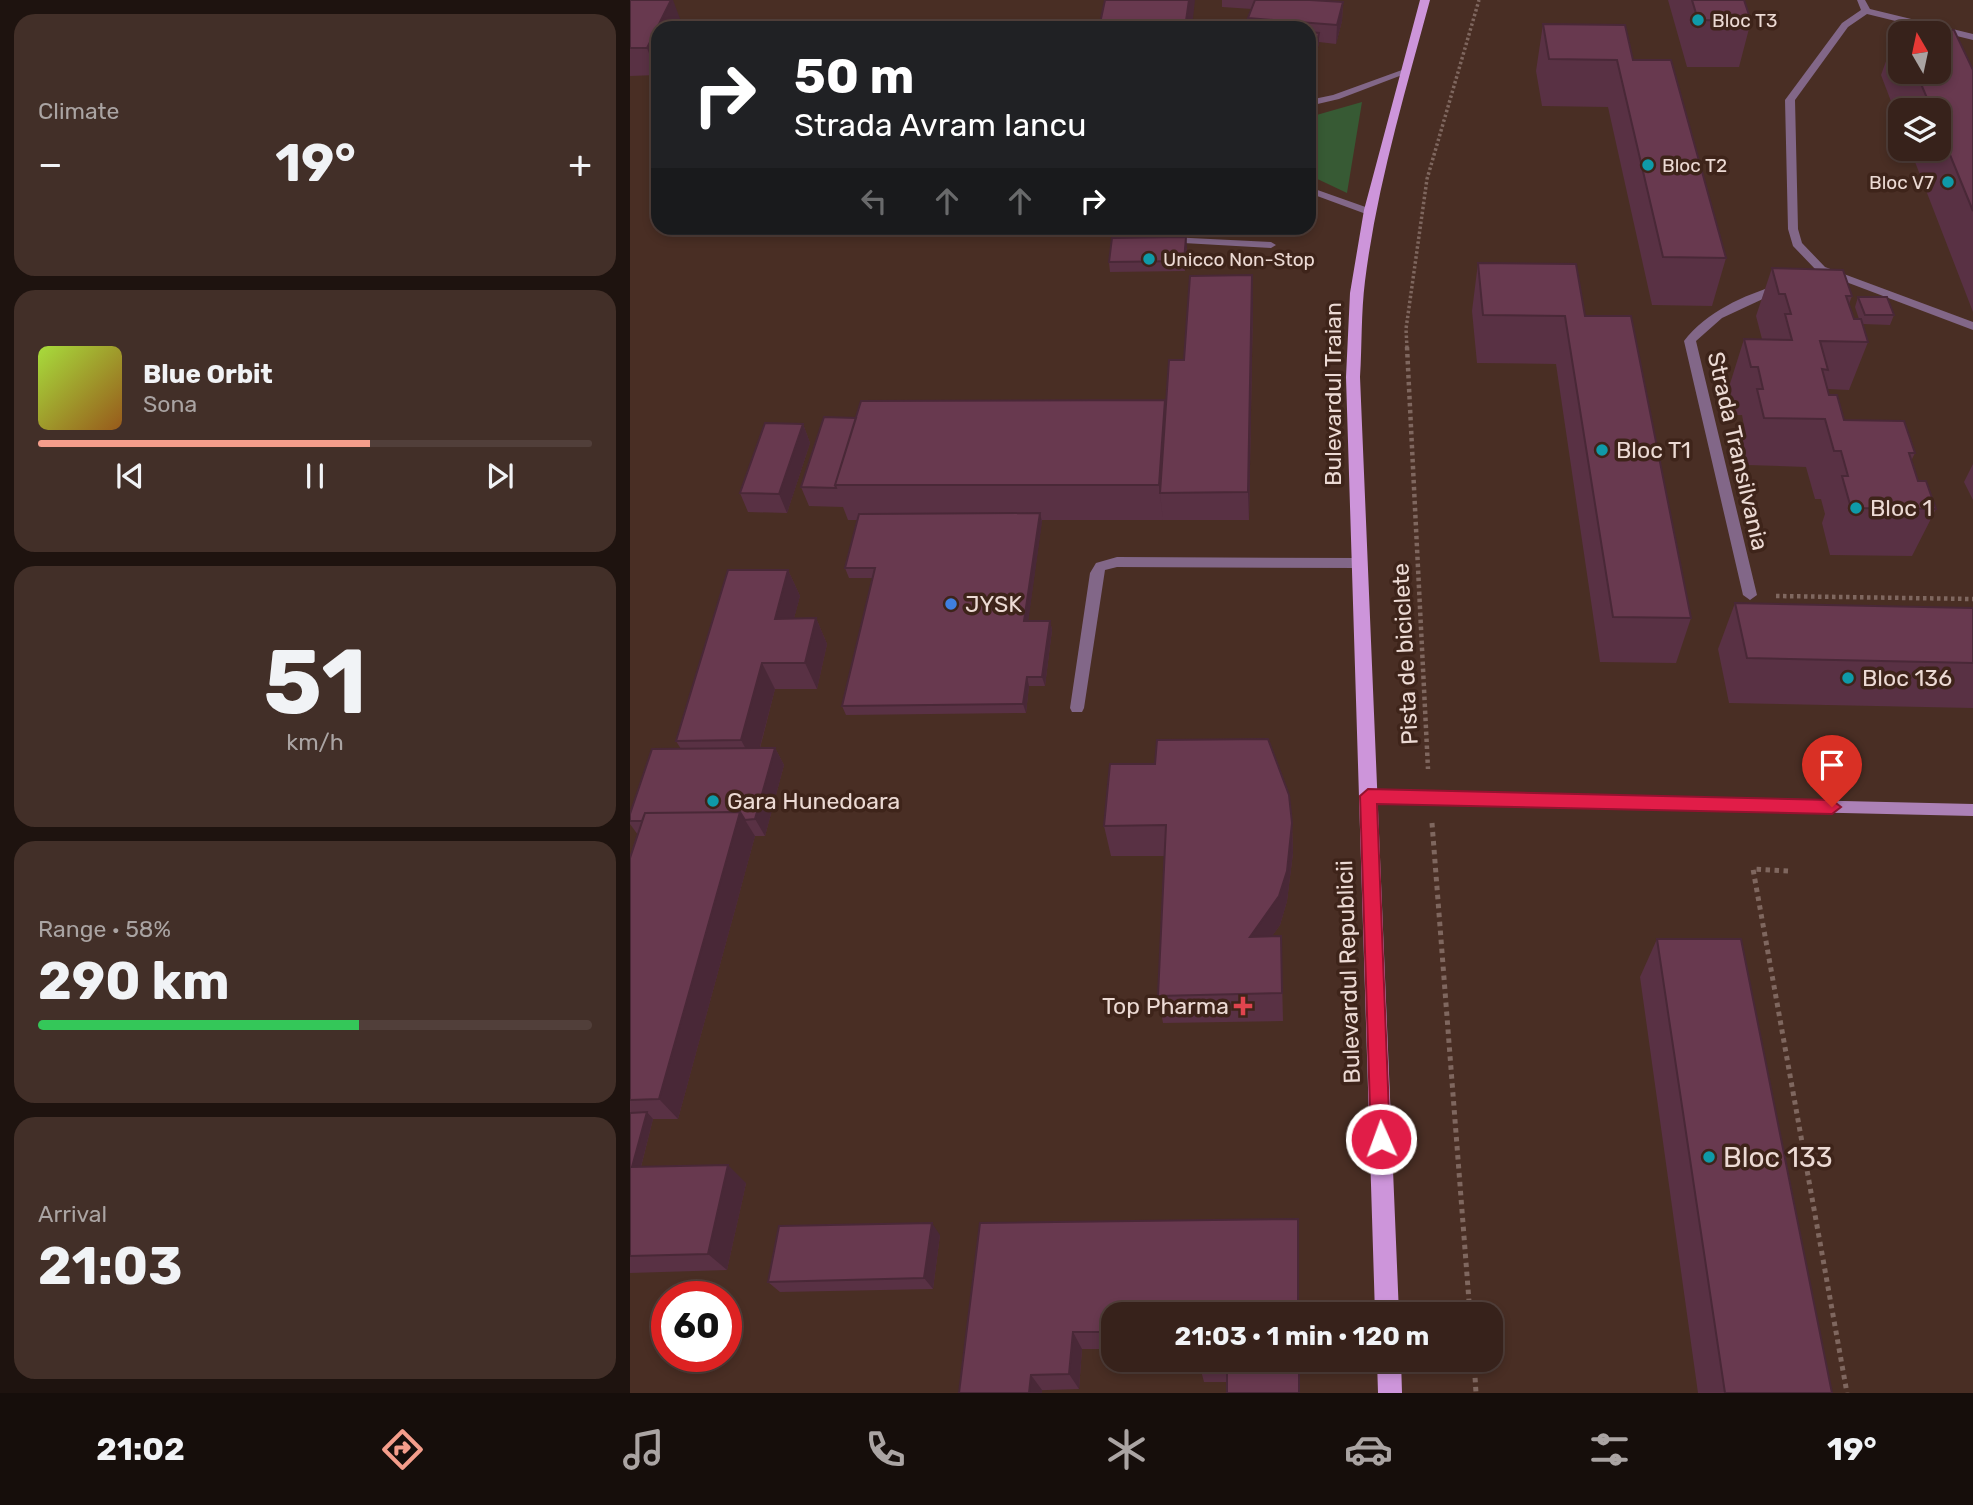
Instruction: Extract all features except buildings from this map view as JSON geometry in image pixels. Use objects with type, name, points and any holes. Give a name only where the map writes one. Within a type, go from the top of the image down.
[{"type":"main road","name":"Bulevardul Traian","points":[[1368,796],[1353,377],[1358,283],[1370,212],[1426,0]]},
{"type":"main road","name":"Bulevardul Republicii","points":[[1368,796],[1387,1302]]},
{"type":"main road","points":[[1389,1372],[1390,1393]]},
{"type":"street","points":[[1861,0],[1866,11]]},
{"type":"street","points":[[1973,37],[1866,11],[1844,24],[1790,100],[1793,229],[1802,250],[1821,269],[1973,326]]},
{"type":"street","points":[[1316,101],[1405,72]]},
{"type":"street","points":[[1316,193],[1370,212]]},
{"type":"street","points":[[1124,235],[1271,245]]},
{"type":"street","points":[[1176,240],[1177,235]]},
{"type":"street","points":[[1809,275],[1821,269]]},
{"type":"street","name":"Strada Transilvania","points":[[1750,595],[1690,341],[1699,328],[1732,308],[1796,280]]},
{"type":"street","points":[[1077,708],[1097,573],[1101,566],[1117,562],[1360,563]]},
{"type":"street","points":[[1368,796],[1973,810]]},
{"type":"path","name":"Pista de biciclete","points":[[1469,1302],[1430,798],[1406,330],[1427,179],[1479,0]]},
{"type":"path","points":[[1750,595],[1973,598]]},
{"type":"path","points":[[1788,871],[1753,869],[1847,1393]]},
{"type":"path","points":[[1475,1372],[1476,1393]]},
{"type":"green space","points":[[1362,102],[1347,193],[1316,178],[1316,115]]},
{"type":"place","name":"Bloc T3","points":[[1698,20]]},
{"type":"place","name":"Bloc T2","points":[[1648,165]]},
{"type":"place","name":"Bloc V7","points":[[1948,182]]},
{"type":"place","name":"Unicco Non-Stop","points":[[1149,259]]},
{"type":"place","name":"Bloc T1","points":[[1602,450]]},
{"type":"place","name":"Bloc 1","points":[[1856,508]]},
{"type":"place","name":"JYSK","points":[[951,604]]},
{"type":"place","name":"Bloc 136","points":[[1848,678]]},
{"type":"place","name":"Gara Hunedoara","points":[[713,801]]},
{"type":"place","name":"Top Pharma","points":[[1243,1006]]},
{"type":"place","name":"Bloc 133","points":[[1709,1157]]},
{"type":"route","points":[[1381,1139],[1368,796],[1832,807]]}]
